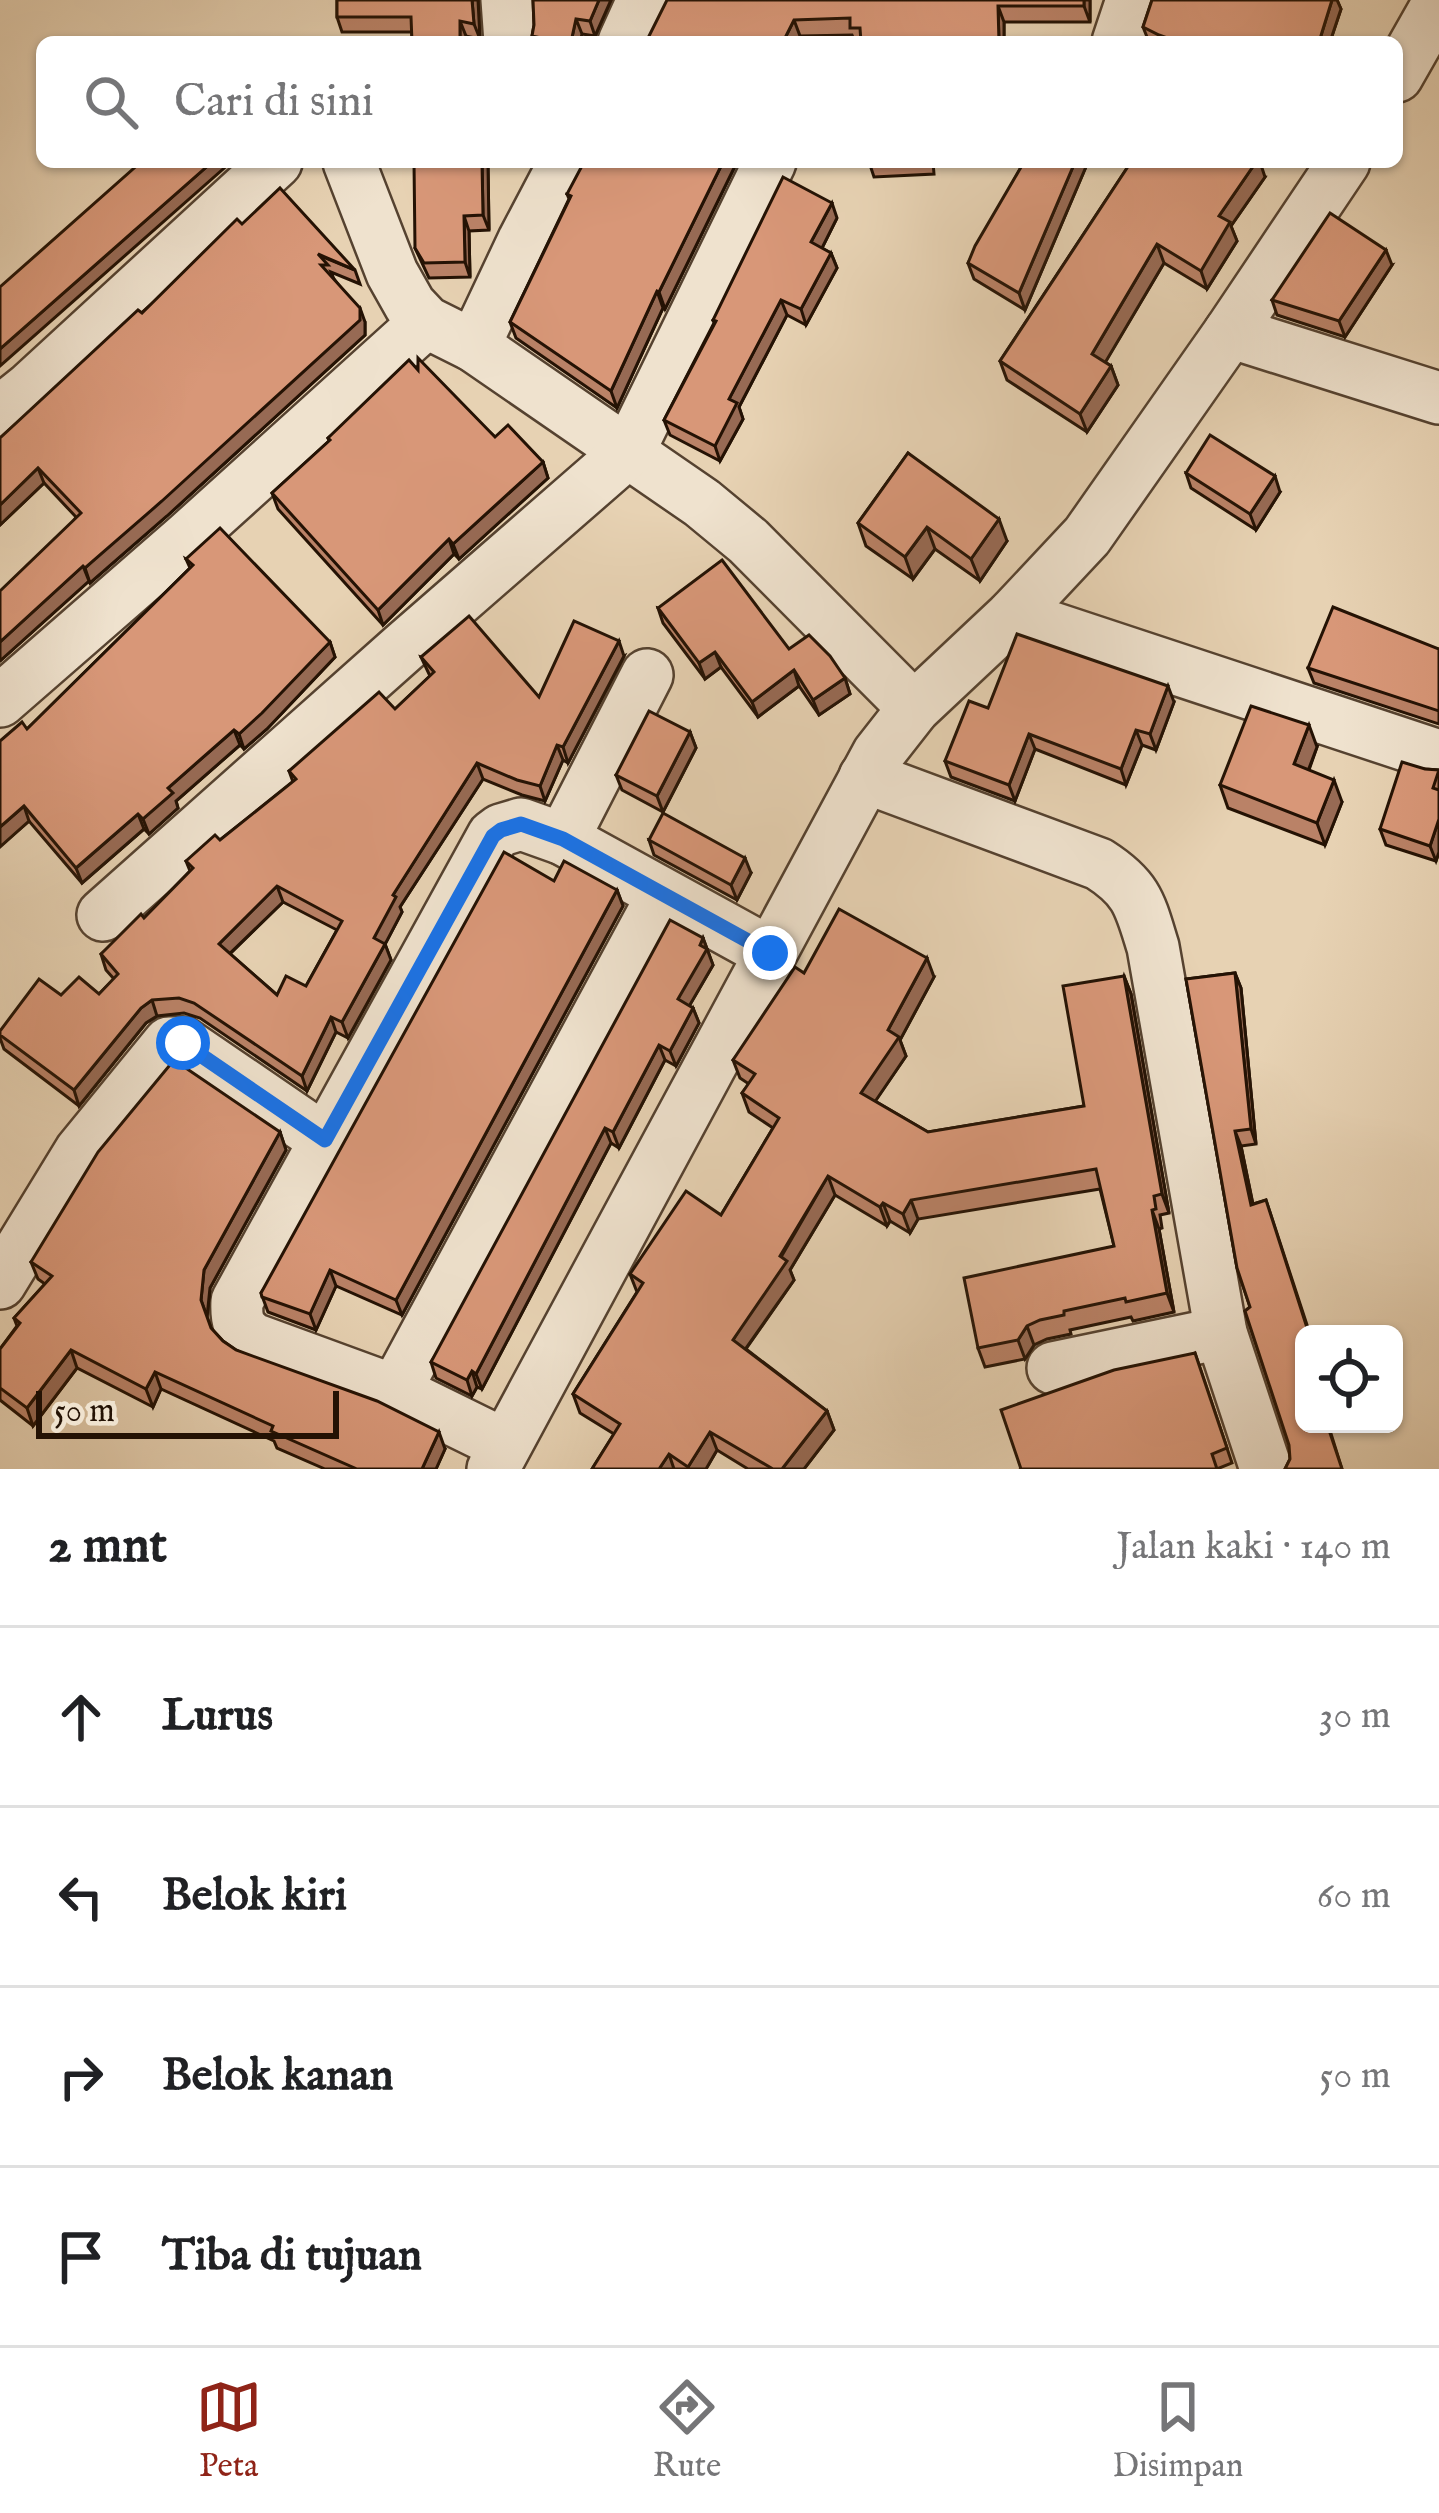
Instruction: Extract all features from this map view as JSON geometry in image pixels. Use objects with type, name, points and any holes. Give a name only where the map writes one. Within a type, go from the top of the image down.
[{"type":"street","points":[[507,0],[510,36]]},
{"type":"street","points":[[627,36],[644,0]]},
{"type":"street","points":[[1120,36],[1132,0]]},
{"type":"street","points":[[1403,65],[1439,2]]},
{"type":"street","points":[[0,412],[269,168]]},
{"type":"street","points":[[352,168],[392,273],[426,322],[474,346],[702,502],[748,541],[914,708]]},
{"type":"street","points":[[518,168],[524,240]]},
{"type":"street","points":[[474,346],[563,168]]},
{"type":"street","points":[[103,915],[629,451],[767,168]]},
{"type":"street","points":[[770,953],[563,839],[521,824],[501,830],[493,836],[237,1301],[240,1330],[253,1339],[394,1390],[499,1457],[886,743],[914,708],[1013,615],[1087,536],[1230,332],[1335,168]]},
{"type":"street","points":[[0,701],[426,322]]},
{"type":"street","points":[[1230,332],[1439,398]]},
{"type":"street","points":[[1013,615],[1439,756]]},
{"type":"street","points":[[563,839],[647,675]]},
{"type":"street","points":[[865,777],[1099,865],[1134,894],[1153,947],[1221,1334],[1265,1469]]},
{"type":"street","points":[[394,1390],[663,895]]},
{"type":"street","points":[[0,1282],[80,1152],[169,1043],[183,1043],[325,1140]]},
{"type":"street","points":[[1053,1369],[1221,1334]]},
{"type":"building","points":[[337,0],[472,0],[474,24],[460,21],[460,36],[412,36],[411,17],[337,17]]},
{"type":"building","points":[[533,0],[599,0],[590,21],[576,19],[572,36],[532,36]]},
{"type":"building","points":[[667,0],[1084,0],[1084,6],[998,6],[999,36],[861,36],[860,28],[850,28],[850,18],[794,20],[786,36],[649,36]]},
{"type":"building","points":[[1152,0],[1332,0],[1321,36],[1162,36],[1143,27]]},
{"type":"building","points":[[134,168],[205,168],[0,349],[0,287]]},
{"type":"building","points":[[414,168],[482,168],[483,215],[464,216],[465,262],[424,263],[415,248]]},
{"type":"building","points":[[581,168],[720,168],[611,391],[510,322],[571,196],[567,194]]},
{"type":"building","points":[[1020,168],[1072,168],[1019,293],[968,263]]},
{"type":"building","points":[[1127,168],[1252,168],[1219,216],[1230,222],[1201,271],[1157,244],[1092,354],[1111,366],[1080,414],[1000,361]]},
{"type":"building","points":[[783,177],[832,203],[811,242],[831,253],[801,309],[781,300],[729,399],[737,403],[715,446],[664,420]]},
{"type":"building","points":[[280,188],[355,270],[318,254],[328,265],[321,265],[360,308],[360,320],[0,642],[0,591],[81,513],[38,468],[0,505],[0,438],[138,310],[142,313],[237,219],[242,224]]},
{"type":"building","points":[[1330,213],[1386,250],[1339,321],[1272,300]]},
{"type":"building","points":[[418,358],[495,437],[508,425],[543,462],[453,544],[449,539],[378,610],[272,493],[409,360],[418,370]]},
{"type":"building","points":[[1210,435],[1275,476],[1250,514],[1186,473]]},
{"type":"building","points":[[908,453],[999,519],[971,559],[927,527],[905,557],[858,523]]},
{"type":"building","points":[[220,528],[330,642],[239,734],[234,730],[168,788],[173,793],[143,819],[138,814],[76,868],[24,806],[0,827],[0,741],[22,722],[27,729],[193,565],[186,559]]},
{"type":"building","points":[[722,560],[789,649],[809,635],[845,678],[813,700],[794,670],[752,702],[715,652],[699,663],[658,608]]},
{"type":"building","points":[[1333,607],[1439,649],[1439,711],[1308,668]]},
{"type":"building","points":[[469,616],[539,697],[574,621],[619,641],[563,747],[557,745],[540,786],[477,763],[393,895],[374,938],[385,944],[342,1022],[331,1017],[302,1076],[194,1003],[179,998],[152,1000],[141,1008],[74,1090],[0,1035],[39,979],[61,995],[79,977],[99,994],[118,974],[101,954],[193,868],[186,861],[296,779],[289,771],[379,692],[395,709],[434,672],[421,657]],"holes":[[[277,886],[342,921],[306,986],[286,976],[277,995],[219,944]]]},
{"type":"building","points":[[1017,634],[1168,686],[1150,734],[1136,730],[1121,769],[1029,734],[1009,785],[945,761],[969,701],[988,708]]},
{"type":"building","points":[[1251,706],[1309,725],[1294,764],[1334,780],[1317,823],[1220,785]]},
{"type":"building","points":[[649,711],[690,732],[657,796],[616,775]]},
{"type":"building","points":[[1402,762],[1439,770],[1433,788],[1439,790],[1439,819],[1430,846],[1380,829]]},
{"type":"building","points":[[663,813],[745,858],[731,885],[649,840]]},
{"type":"building","points":[[504,852],[554,881],[564,861],[617,890],[396,1300],[330,1270],[310,1314],[262,1297],[261,1293]]},
{"type":"building","points":[[839,909],[927,958],[888,1030],[899,1037],[861,1093],[928,1132],[1084,1106],[1063,986],[1124,976],[1162,1194],[1154,1196],[1156,1209],[1152,1210],[1167,1293],[1064,1311],[1064,1315],[1027,1326],[1018,1340],[978,1348],[964,1278],[1114,1246],[1096,1169],[911,1200],[903,1214],[883,1203],[880,1207],[828,1176],[780,1256],[787,1261],[733,1340],[827,1411],[782,1469],[773,1469],[710,1432],[688,1467],[669,1454],[659,1469],[592,1469],[620,1424],[573,1394],[643,1283],[630,1274],[686,1191],[721,1215],[779,1118],[742,1093],[755,1074],[733,1060],[795,967],[804,973]]},
{"type":"building","points":[[670,920],[703,938],[700,945],[707,949],[678,999],[693,1008],[670,1051],[659,1045],[613,1132],[605,1128],[476,1374],[472,1371],[467,1380],[431,1362]]},
{"type":"building","points":[[1235,973],[1251,1129],[1235,1131],[1251,1205],[1266,1200],[1306,1325],[1295,1325],[1295,1433],[1330,1433],[1342,1469],[1285,1469],[1289,1445],[1245,1311],[1250,1307],[1237,1268],[1186,979]]},
{"type":"building","points":[[174,1060],[280,1132],[204,1270],[201,1300],[211,1328],[236,1350],[377,1401],[439,1432],[422,1469],[357,1469],[155,1372],[146,1389],[71,1350],[27,1408],[0,1388],[0,1349],[20,1323],[14,1318],[52,1276],[31,1262],[98,1152]]},
{"type":"building","points":[[1195,1353],[1227,1448],[1212,1454],[1217,1469],[1021,1469],[1001,1410],[1114,1370]]},
{"type":"route","points":[[183,1043],[325,1140],[493,836],[521,824],[563,839],[770,953]]}]
